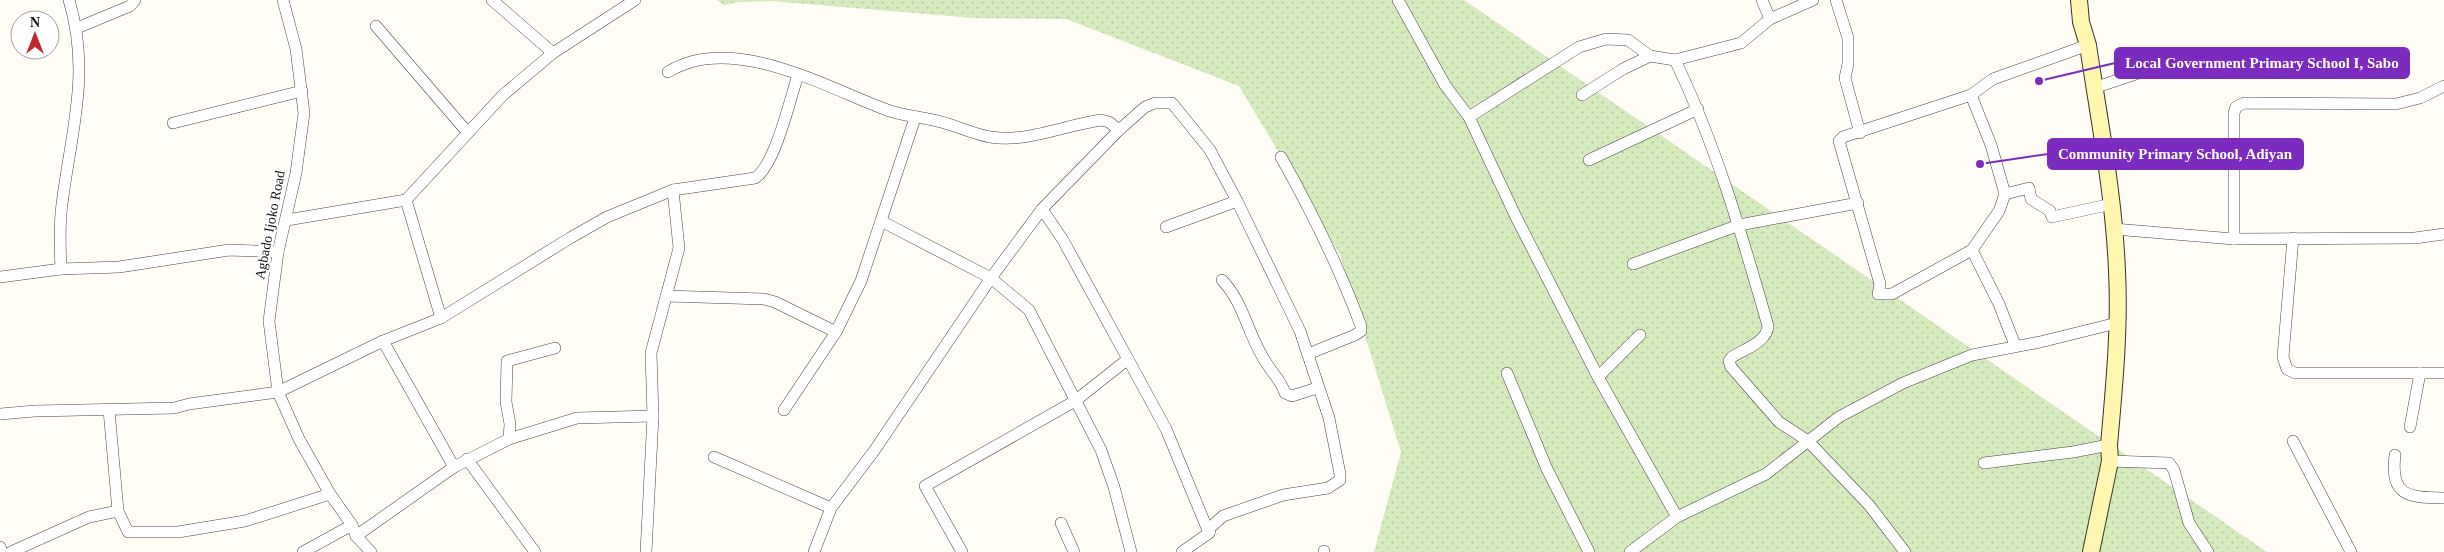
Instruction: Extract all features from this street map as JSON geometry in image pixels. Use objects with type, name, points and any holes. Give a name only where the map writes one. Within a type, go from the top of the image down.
[{"type":"main road","points":[[2079,0],[2081,22],[2088,45],[2112,204],[2118,272],[2118,323],[2110,453],[2091,552]]},
{"type":"street","points":[[61,269],[62,205],[78,108],[80,78],[77,28],[69,0]]},
{"type":"street","points":[[77,28],[130,6],[135,0]]},
{"type":"street","name":"Agbado Ijoko Road","points":[[283,0],[296,50],[304,113],[301,144],[287,220],[278,252],[269,321],[278,392],[299,439],[330,494],[371,552]]},
{"type":"street","points":[[492,0],[553,53]]},
{"type":"street","points":[[287,220],[406,200],[503,96],[553,53],[635,0]]},
{"type":"street","points":[[1398,0],[1445,85],[1469,117],[1516,217],[1598,377],[1677,517]]},
{"type":"street","points":[[1762,0],[1770,19]]},
{"type":"street","points":[[1469,117],[1579,47],[1606,39],[1628,40],[1650,56],[1675,60],[1741,43],[1770,19],[1814,0]]},
{"type":"street","points":[[1836,0],[1848,38],[1848,64],[1845,78],[1860,133]]},
{"type":"street","points":[[376,26],[468,133]]},
{"type":"street","points":[[1972,95],[1991,145],[2005,194],[1999,211],[1972,250],[1892,294],[1878,294],[1880,284],[1839,141],[1843,137],[1972,95],[1993,79],[2088,45]]},
{"type":"street","points":[[1582,95],[1623,69],[1650,56]]},
{"type":"street","points":[[668,72],[689,62],[720,58],[744,60],[798,75],[889,110],[916,118],[928,118],[989,137],[1028,136],[1101,120],[1109,122],[1119,130]]},
{"type":"street","points":[[2094,88],[2183,58]]},
{"type":"street","points":[[1675,60],[1698,109],[1739,225],[1768,326],[1767,333],[1763,338],[1732,356],[1729,362],[1731,367],[1779,422],[1808,441],[1869,505],[1905,552]]},
{"type":"street","points":[[0,414],[35,411],[174,408],[189,404],[278,392],[383,341],[441,318],[590,226],[674,190],[755,178],[763,173],[773,153],[798,75]]},
{"type":"street","points":[[2234,239],[2234,113],[2236,107],[2244,103],[2396,104],[2420,98],[2444,86]]},
{"type":"street","points":[[173,123],[302,91]]},
{"type":"street","points":[[814,552],[831,508],[874,451],[991,278],[1042,209],[1119,130],[1145,107],[1155,103],[1172,103],[1210,150],[1237,202],[1300,331],[1329,418],[1340,480],[1328,488],[1283,495],[1224,516],[1210,527],[1209,533],[1182,552]]},
{"type":"street","points":[[1589,160],[1698,109]]},
{"type":"street","points":[[784,410],[836,332],[861,281],[916,118]]},
{"type":"street","points":[[1282,157],[1316,218],[1342,274],[1361,326],[1361,331],[1355,335],[1308,354]]},
{"type":"street","points":[[2005,194],[2029,188],[2031,199],[2050,211],[2052,217],[2112,204]]},
{"type":"street","points":[[646,552],[653,416],[652,353],[679,248],[674,190]]},
{"type":"street","points":[[406,200],[441,318]]},
{"type":"street","points":[[1166,227],[1237,202]]},
{"type":"street","points":[[1633,264],[1739,225],[1858,203]]},
{"type":"street","points":[[1042,209],[1063,240],[1171,439],[1209,533]]},
{"type":"street","points":[[881,221],[991,278],[1029,310],[1101,450],[1132,552]]},
{"type":"street","points":[[2114,229],[2234,239],[2415,238],[2444,234]]},
{"type":"street","points":[[2293,238],[2283,357],[2287,369],[2295,373],[2444,373]]},
{"type":"street","points":[[0,277],[61,269],[119,267],[229,250],[278,252]]},
{"type":"street","points":[[1972,250],[1999,304],[2015,345]]},
{"type":"street","points":[[1222,280],[1234,292],[1266,364],[1280,380],[1285,393],[1292,396],[1318,388]]},
{"type":"street","points":[[666,296],[764,299],[775,302],[836,332]]},
{"type":"street","points":[[1630,552],[1677,517],[1766,474],[1839,417],[1903,383],[1972,355],[2015,345],[2040,342],[2118,323]]},
{"type":"street","points":[[1598,377],[1640,335]]},
{"type":"street","points":[[383,341],[454,467]]},
{"type":"street","points":[[509,439],[510,424],[506,402],[507,361],[555,348]]},
{"type":"street","points":[[962,552],[925,486],[1075,401],[1128,359]]},
{"type":"street","points":[[1507,373],[1547,469],[1589,552]]},
{"type":"street","points":[[2410,427],[2420,373]]},
{"type":"street","points":[[109,410],[118,511],[128,532],[178,532],[245,521],[330,494]]},
{"type":"street","points":[[303,552],[354,530],[467,459],[509,439],[577,418],[653,416]]},
{"type":"street","points":[[2293,441],[2351,552]]},
{"type":"street","points":[[1984,463],[2074,452],[2110,453],[2169,463],[2174,470],[2190,523],[2208,552]]},
{"type":"street","points":[[2395,455],[2393,474],[2402,490],[2409,495],[2444,498]]},
{"type":"street","points":[[714,457],[831,508]]},
{"type":"street","points":[[467,459],[535,552]]},
{"type":"street","points":[[12,552],[89,517],[118,511]]},
{"type":"street","points":[[1060,523],[1074,552]]},
{"type":"street","points":[[0,547],[2,552]]},
{"type":"green space","points":[[717,0],[1464,0],[2267,552],[1374,552],[1401,452],[1340,255],[1239,86],[1066,19],[974,18],[771,1],[739,2],[724,5]]},
{"type":"place","name":"Local Government Primary School I, Sabo","points":[[2039,81]]},
{"type":"place","name":"Community Primary School, Adiyan","points":[[1980,164]]}]
